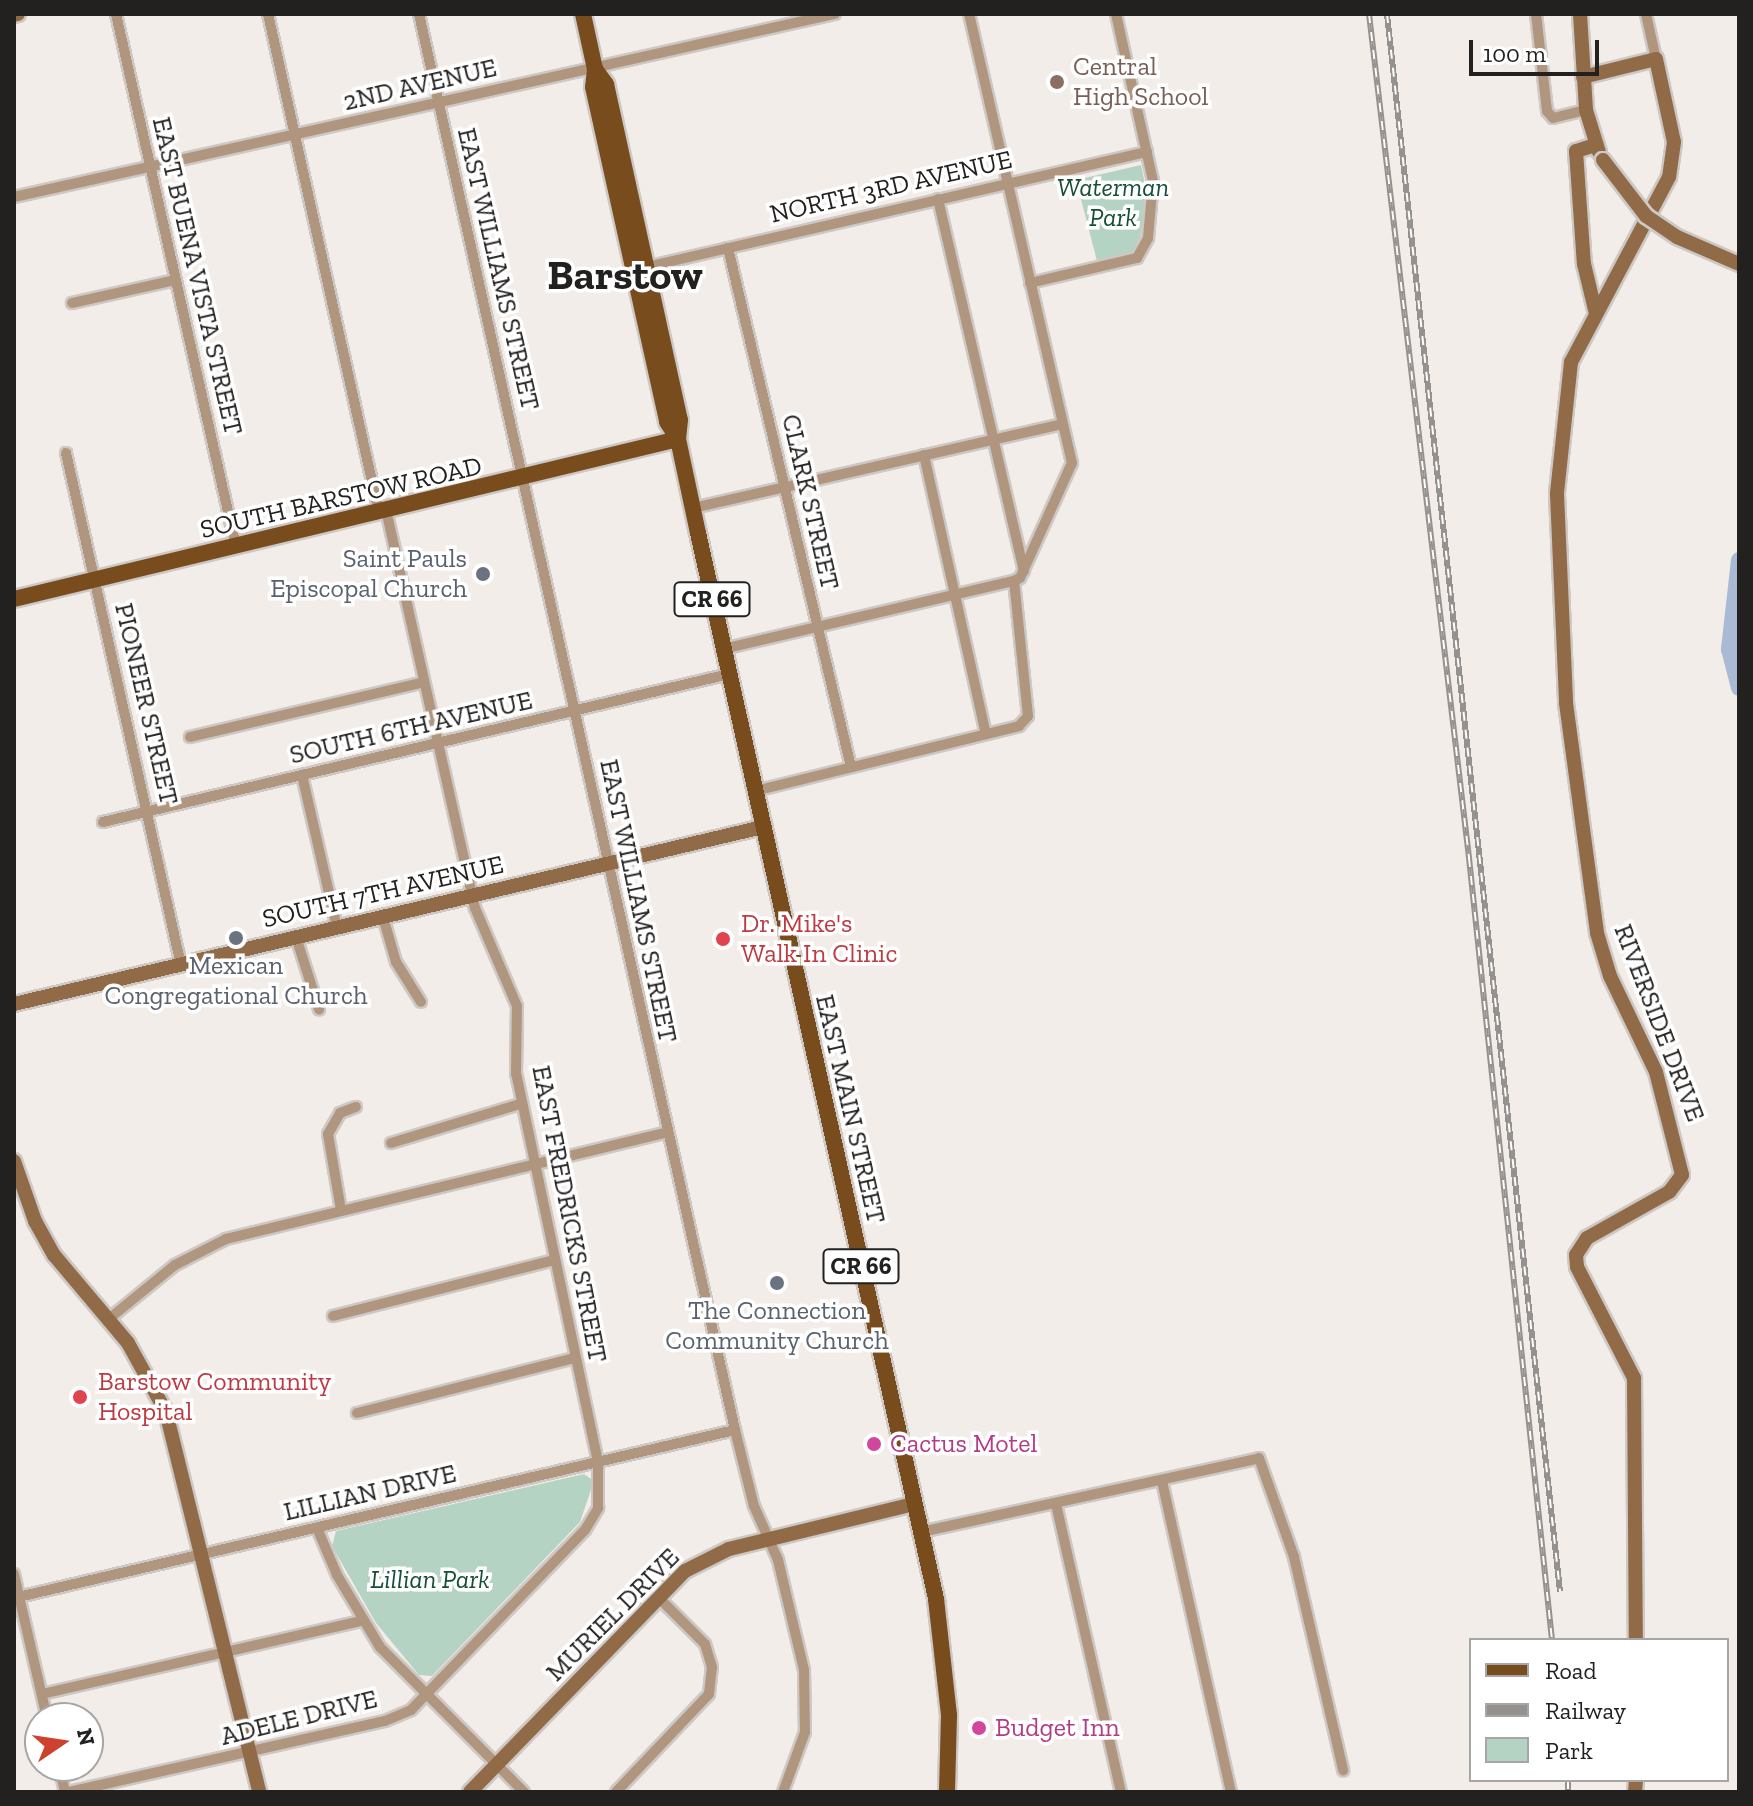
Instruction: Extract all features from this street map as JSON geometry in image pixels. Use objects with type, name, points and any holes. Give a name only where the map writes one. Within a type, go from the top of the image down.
[{"type":"main road","name":"EAST MAIN STREET","points":[[583,14],[595,69],[593,87],[660,393],[667,422],[678,439]]},
{"type":"main road","name":"EAST MAIN STREET","points":[[595,69],[606,84],[680,420],[678,439],[723,649],[921,1532],[945,1660],[947,1792]]},
{"type":"main road","name":"SOUTH BARSTOW ROAD","points":[[14,599],[678,439]]},
{"type":"street","name":"EAST BUENA VISTA STREET","points":[[116,14],[236,547]]},
{"type":"street","name":"EAST FREDRICKS STREET","points":[[268,14],[472,896],[517,1006],[520,1104],[598,1462]]},
{"type":"street","name":"EAST WILLIAMS STREET","points":[[419,14],[735,1430],[751,1496],[770,1539],[807,1694],[805,1732],[783,1792]]},
{"type":"street","name":"2ND AVENUE","points":[[14,197],[835,14]]},
{"type":"street","points":[[723,649],[1014,581],[1024,571],[1072,463],[969,14]]},
{"type":"street","points":[[1030,283],[1137,258],[1152,215],[1153,181],[1116,14]]},
{"type":"street","points":[[1536,14],[1547,111],[1553,118],[1586,110]]},
{"type":"street","points":[[1580,14],[1586,110],[1595,145],[1603,160],[1646,216],[1677,237],[1739,264]]},
{"type":"street","points":[[1595,145],[1576,151],[1584,264],[1578,278],[1581,293],[1596,314],[1669,177],[1674,142],[1646,14]]},
{"type":"street","points":[[1583,77],[1656,59]]},
{"type":"street","name":"NORTH 3RD AVENUE","points":[[646,267],[1147,152]]},
{"type":"street","points":[[938,199],[1024,571]]},
{"type":"street","name":"CLARK STREET","points":[[728,248],[851,767]]},
{"type":"street","points":[[72,303],[175,280]]},
{"type":"street","name":"RIVERSIDE DRIVE","points":[[1596,314],[1571,362],[1563,407],[1557,494],[1566,703],[1597,933],[1610,976],[1656,1072],[1682,1175],[1669,1192],[1587,1238],[1576,1255],[1577,1267],[1634,1378],[1636,1638]]},
{"type":"street","points":[[693,508],[1063,424]]},
{"type":"street","name":"PIONEER STREET","points":[[66,453],[181,965]]},
{"type":"street","points":[[924,455],[986,734]]},
{"type":"street","points":[[755,791],[1019,726],[1028,716],[1014,581]]},
{"type":"street","name":"SOUTH 6TH AVENUE","points":[[103,822],[729,674]]},
{"type":"street","points":[[190,737],[424,682]]},
{"type":"street","points":[[302,775],[337,928]]},
{"type":"street","name":"SOUTH 7TH AVENUE","points":[[14,1004],[763,827]]},
{"type":"street","points":[[383,917],[396,962],[421,1002]]},
{"type":"street","points":[[296,937],[319,1009]]},
{"type":"street","points":[[391,1143],[520,1104]]},
{"type":"street","points":[[341,1210],[328,1134],[340,1113],[356,1107]]},
{"type":"street","points":[[110,1318],[199,1250],[341,1210],[667,1132]]},
{"type":"street","points":[[14,1161],[35,1221],[54,1255],[110,1318],[166,1412],[204,1554],[259,1792]]},
{"type":"street","points":[[333,1316],[554,1260]]},
{"type":"street","points":[[357,1413],[575,1358]]},
{"type":"street","name":"LILLIAN DRIVE","points":[[17,1597],[735,1430]]},
{"type":"street","points":[[921,1532],[1259,1458],[1294,1557],[1343,1770]]},
{"type":"street","name":"ADELE DRIVE","points":[[67,1792],[385,1721],[411,1710],[585,1530],[600,1500],[598,1462]]},
{"type":"street","points":[[1162,1481],[1231,1792]]},
{"type":"street","name":"MURIEL DRIVE","points":[[470,1792],[659,1598],[707,1558],[770,1539],[914,1504]]},
{"type":"street","points":[[1056,1504],[1121,1792]]},
{"type":"street","points":[[317,1528],[380,1647],[524,1792]]},
{"type":"street","points":[[14,1574],[44,1702]]},
{"type":"street","points":[[616,1792],[709,1694],[712,1667],[705,1644],[659,1598]]},
{"type":"street","points":[[42,1694],[364,1620]]},
{"type":"green space","name":"Waterman Park","points":[[1141,165],[1147,193],[1139,245],[1131,255],[1097,261],[1076,180]]},
{"type":"green space","name":"Lillian Park","points":[[584,1474],[594,1481],[580,1522],[432,1676],[419,1675],[376,1623],[332,1546],[336,1531]]},
{"type":"waterway","points":[[1739,560],[1729,649],[1739,688]]},
{"type":"railway","points":[[1369,14],[1469,858],[1552,1638]]},
{"type":"railway","points":[[1387,14],[1560,1592]]},
{"type":"railway","points":[[1568,1782],[1568,1792]]},
{"type":"place","name":"Central High School","points":[[1057,82]]},
{"type":"place","name":"Saint Pauls Episcopal Church","points":[[483,574]]},
{"type":"place","name":"Mexican Congregational Church","points":[[236,938]]},
{"type":"place","name":"Dr. Mike's Walk In Clinic","points":[[723,939]]},
{"type":"place","name":"The Connection Community Church","points":[[777,1283]]},
{"type":"place","name":"Barstow Community Hospital","points":[[80,1397]]},
{"type":"place","name":"Cactus Motel","points":[[874,1444]]},
{"type":"place","name":"Budget Inn","points":[[979,1728]]},
{"type":"district","name":"Barstow","points":[[625,275]]}]
